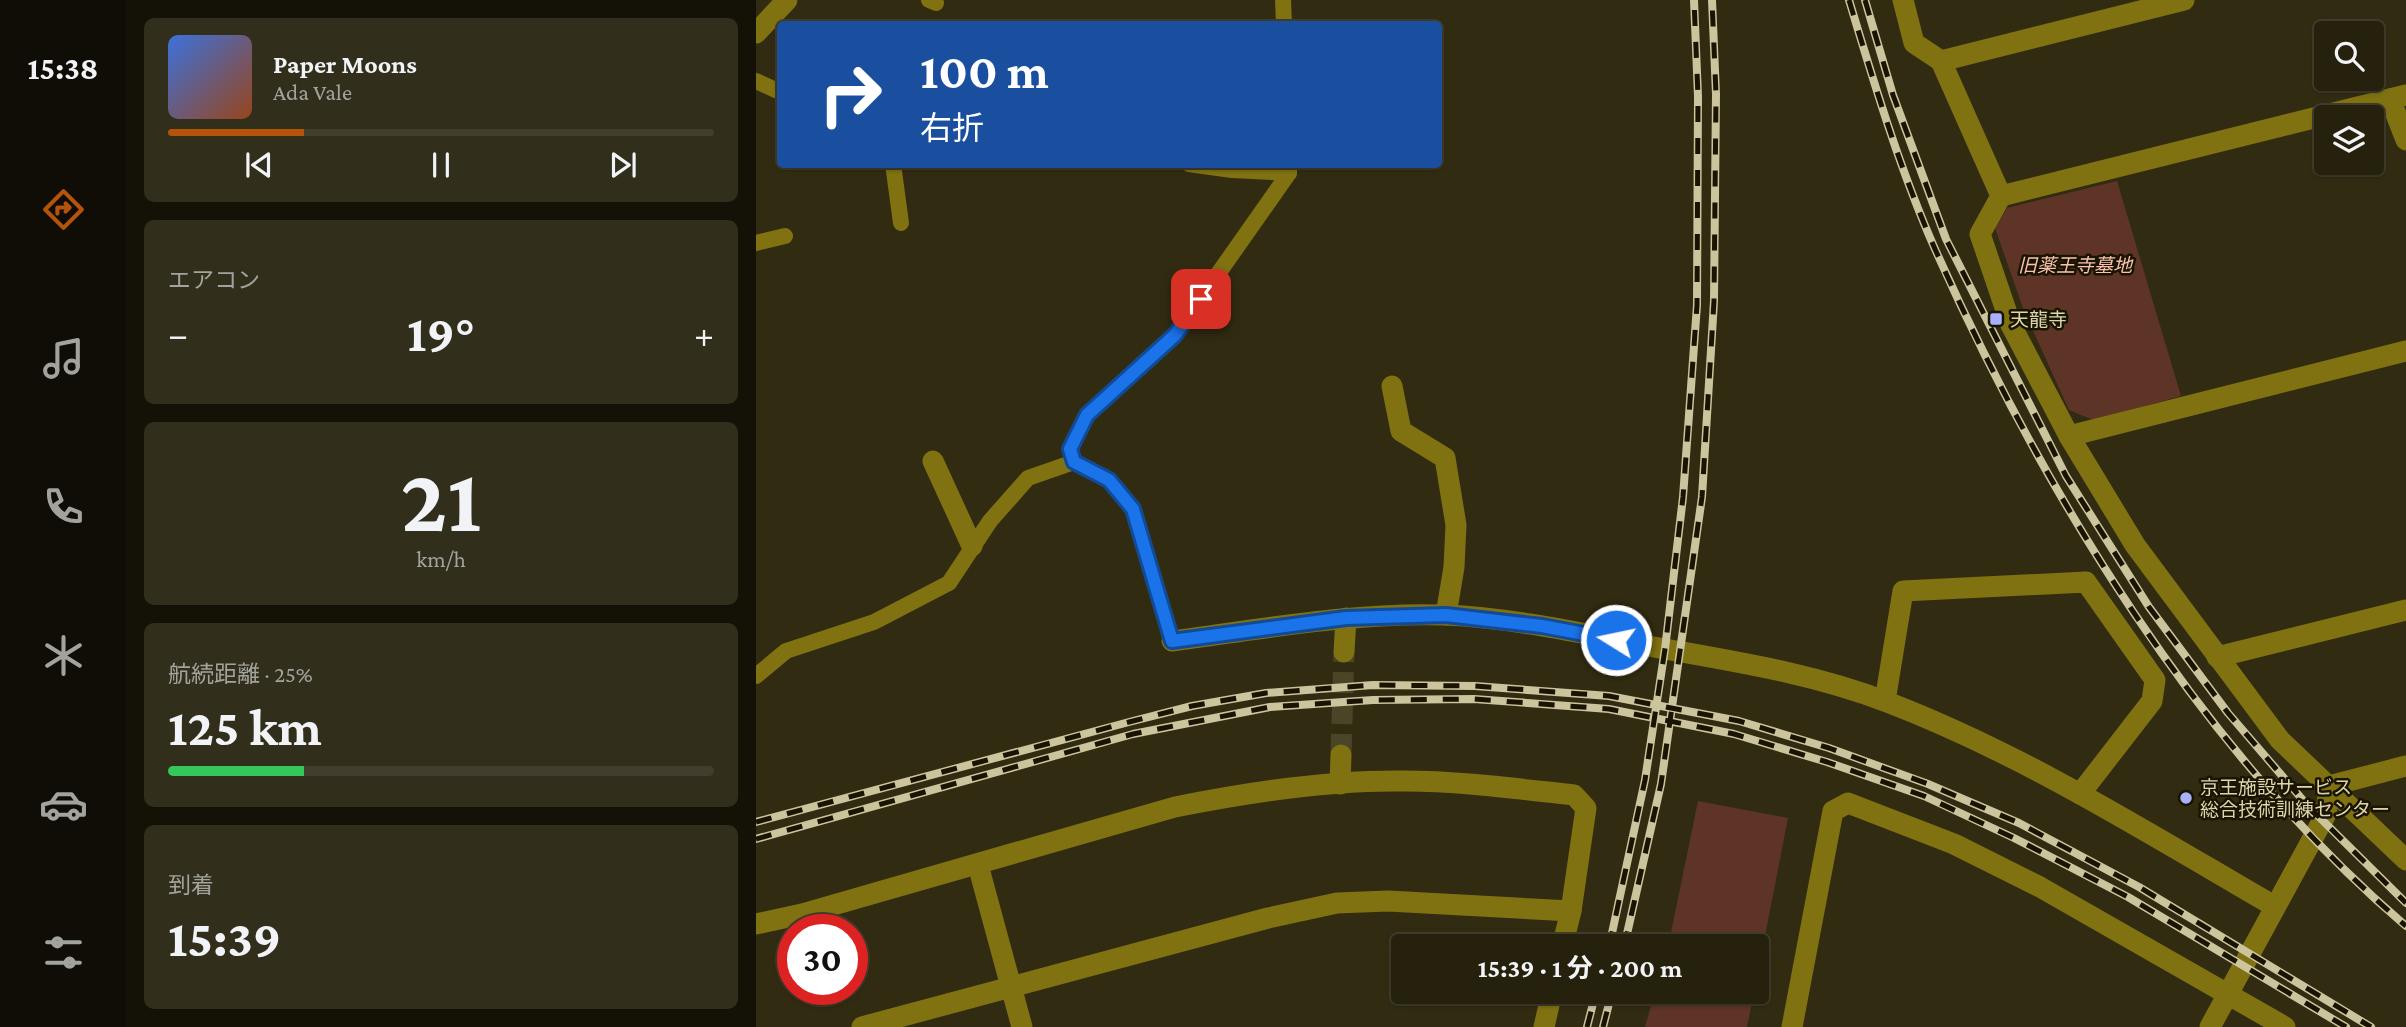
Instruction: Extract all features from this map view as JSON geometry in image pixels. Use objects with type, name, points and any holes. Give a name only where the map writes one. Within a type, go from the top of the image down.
[{"type":"street","points":[[756,33],[787,0]]},
{"type":"street","points":[[1903,0],[1914,43],[1941,61],[2001,196]]},
{"type":"street","points":[[1941,61],[2184,0]]},
{"type":"street","points":[[2406,140],[2398,97],[2001,196],[1980,234],[2011,325],[2069,436],[2135,545],[2280,740],[2406,860]]},
{"type":"street","points":[[2069,436],[2406,351]]},
{"type":"street","points":[[1392,386],[1401,431],[1445,458],[1456,525],[1454,567],[1446,615]]},
{"type":"street","points":[[933,461],[972,546]]},
{"type":"street","points":[[1885,701],[1903,591],[2086,582],[2155,680],[2152,701],[2080,794]]},
{"type":"street","points":[[2217,657],[2406,610]]},
{"type":"street","points":[[1172,641],[1346,618],[1446,615],[1542,626],[1681,650],[1797,674],[1885,701],[1972,738],[2080,794],[2274,906]]},
{"type":"street","points":[[1344,652],[1346,618]]},
{"type":"street","points":[[1340,784],[1341,755]]},
{"type":"street","points":[[2329,786],[2406,766]]},
{"type":"street","points":[[756,924],[802,914],[978,865],[1175,807],[1237,795],[1340,784],[1404,781],[1574,795],[1586,808],[1565,934]]},
{"type":"street","points":[[2210,1027],[2326,814],[2329,786]]},
{"type":"street","points":[[1792,1027],[1833,811],[1848,803],[1966,850],[2109,925],[2285,1027]]},
{"type":"street","points":[[978,865],[1023,1027]]},
{"type":"street","points":[[862,1027],[1268,918],[1337,904],[1388,901],[1570,911]]},
{"type":"street","points":[[1544,1027],[1549,1004]]},
{"type":"lane","points":[[1283,0],[1284,21]]},
{"type":"lane","points":[[756,80],[777,90]]},
{"type":"lane","points":[[894,168],[901,223]]},
{"type":"lane","points":[[1218,168],[1289,169]]},
{"type":"lane","points":[[1172,641],[1133,509],[1109,480],[1074,462],[1070,449],[1087,415],[1175,335],[1289,169]]},
{"type":"lane","points":[[756,243],[785,236]]},
{"type":"lane","points":[[756,677],[786,651],[874,622],[949,583],[990,521],[1028,478],[1074,462]]},
{"type":"green space","name":"旧薬王寺墓地","points":[[2117,181],[2181,396],[2093,420],[2069,410],[2024,311],[1995,228],[2007,208]]},
{"type":"green space","points":[[1698,801],[1788,818],[1765,934],[1671,934]]},
{"type":"green space","points":[[1652,1004],[1752,1004],[1747,1027],[1645,1027]]},
{"type":"tunnel","points":[[1341,755],[1344,652]]},
{"type":"railway","points":[[1612,934],[1645,780],[1665,649],[1683,497],[1697,305],[1698,96],[1694,0]]},
{"type":"railway","points":[[1627,934],[1661,784],[1702,497],[1714,301],[1716,94],[1712,0]]},
{"type":"railway","points":[[1849,0],[1899,157],[1935,249],[2026,434],[2078,525],[2134,614],[2196,699],[2261,781],[2331,857],[2406,926]]},
{"type":"railway","points":[[1865,0],[1893,95],[1946,239],[2066,476],[2149,607],[2228,713],[2308,806],[2406,903]]},
{"type":"railway","points":[[756,822],[1192,706],[1266,693],[1373,685],[1475,686],[1609,696],[1739,721],[1829,748],[1928,784],[2019,823],[2139,887],[2371,1027]]},
{"type":"railway","points":[[756,839],[1133,734],[1270,707],[1373,700],[1474,699],[1609,709],[1734,734],[1827,762],[1924,796],[2014,838],[2128,897],[2346,1027]]},
{"type":"railway","points":[[1587,1027],[1593,1004]]},
{"type":"railway","points":[[1603,1027],[1609,1004]]},
{"type":"place","name":"天龍寺","points":[[1996,319]]},
{"type":"place","name":"京王施設サービス 総合技術訓練センター","points":[[2186,798]]},
{"type":"route","points":[[1201,299],[1175,335],[1087,415],[1070,449],[1074,462],[1109,480],[1133,509],[1172,641],[1346,618],[1446,615],[1542,626],[1616,640]]}]
